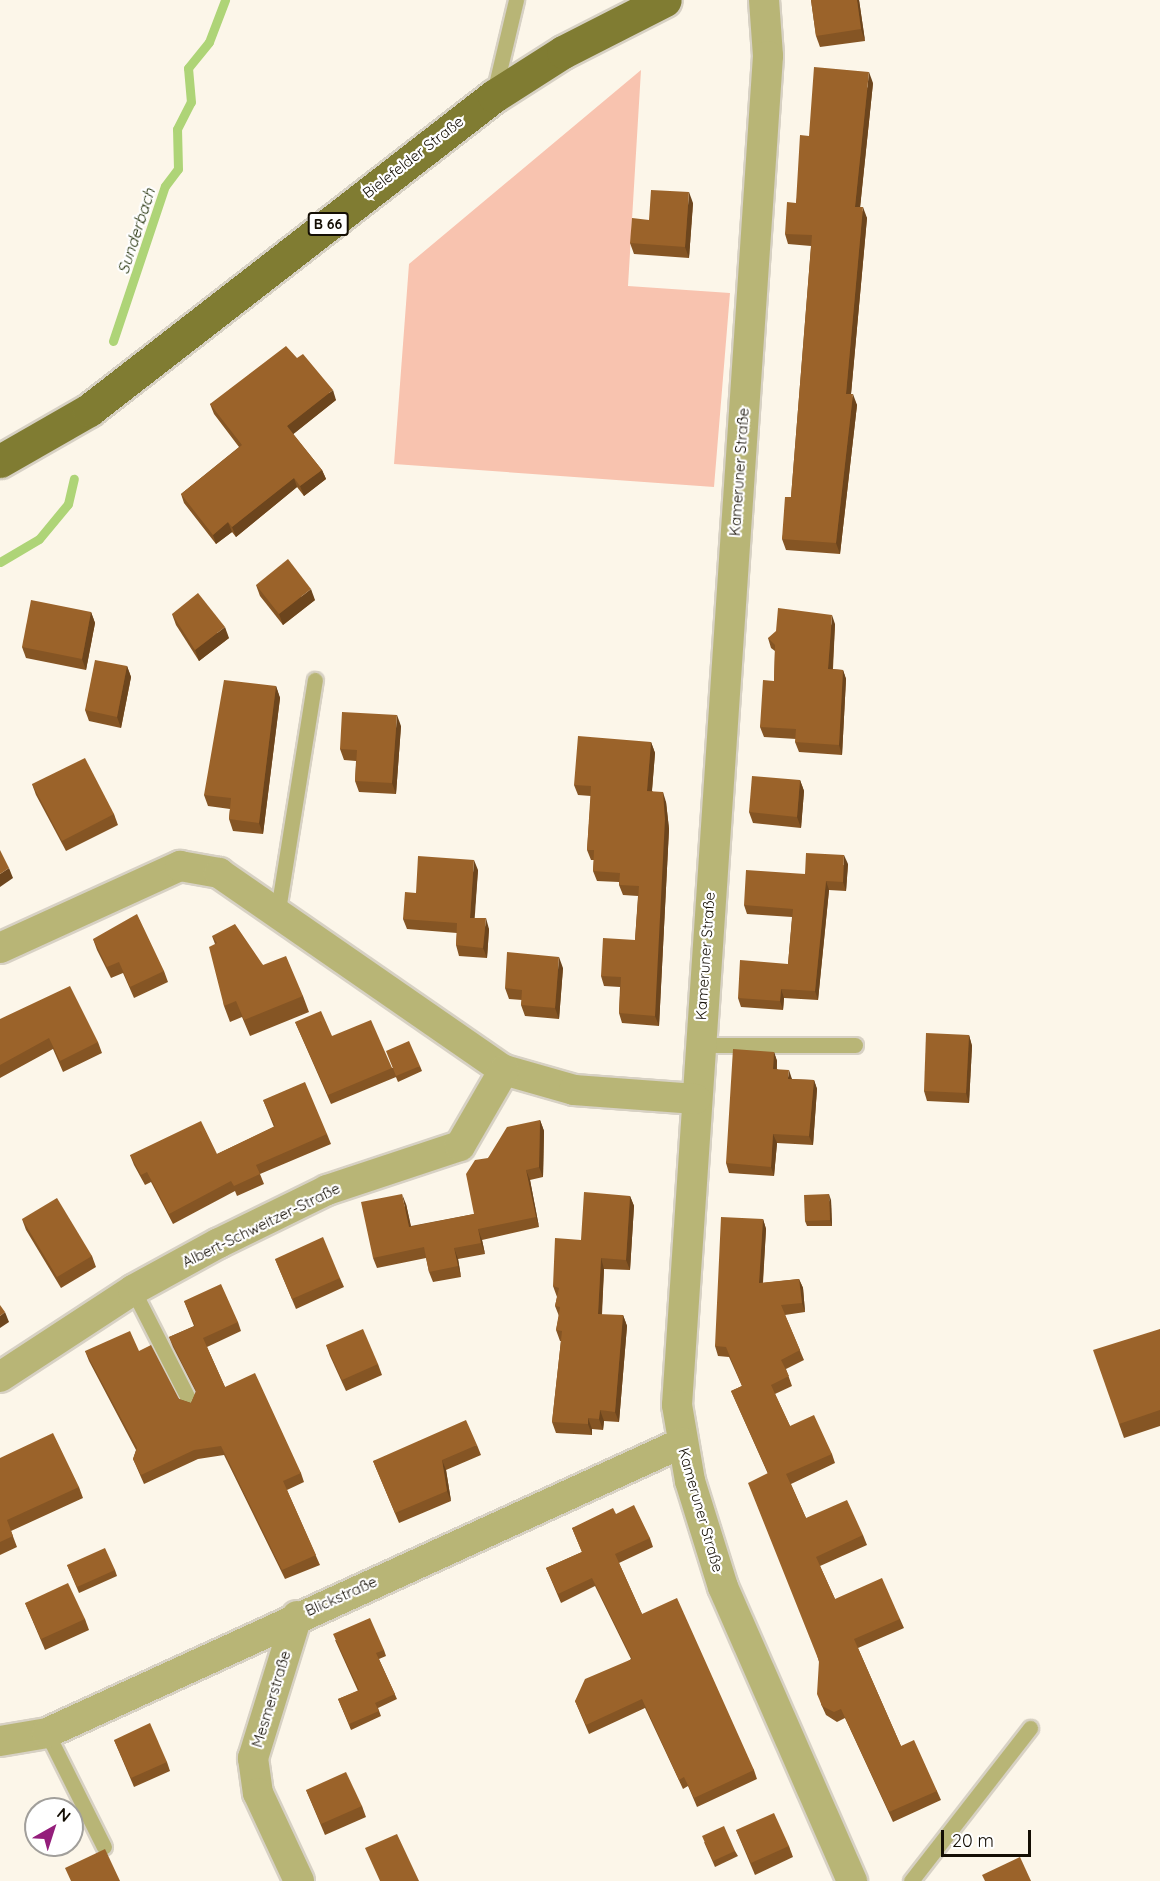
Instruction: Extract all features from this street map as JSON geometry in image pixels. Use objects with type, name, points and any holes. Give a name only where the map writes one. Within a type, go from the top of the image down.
[{"type":"main road","name":"Bielefelder Straße","points":[[0,461],[89,410],[494,96],[562,52],[665,0]]},
{"type":"street","name":"Kameruner Straße","points":[[764,0],[768,56],[698,1045],[677,1405],[682,1443],[723,1587],[852,1881]]},
{"type":"street","points":[[0,948],[180,866],[219,873],[278,910],[504,1070],[574,1090],[696,1099]]},
{"type":"street","name":"Albert-Schweitzer-Straße","points":[[0,1377],[133,1290],[327,1190],[460,1146],[504,1070]]},
{"type":"street","name":"Blickstraße","points":[[0,1741],[47,1733],[297,1616],[682,1443]]},
{"type":"street","name":"Mesmerstraße","points":[[297,1616],[253,1758],[258,1793],[299,1881]]},
{"type":"lane","points":[[494,96],[516,0]]},
{"type":"lane","points":[[278,910],[315,681]]},
{"type":"lane","points":[[698,1045],[855,1045]]},
{"type":"lane","points":[[133,1290],[190,1404]]},
{"type":"lane","points":[[911,1881],[1030,1728]]},
{"type":"lane","points":[[47,1733],[104,1848]]},
{"type":"shaded area","points":[[641,70],[628,286],[730,293],[714,487],[394,464],[409,264]]},
{"type":"building","points":[[811,0],[857,0],[861,29],[816,36]]},
{"type":"building","points":[[814,67],[869,72],[855,207],[863,207],[846,394],[853,394],[836,543],[782,539],[785,497],[791,497],[812,235],[785,234],[787,202],[796,203],[800,135],[809,136]]},
{"type":"building","points":[[651,190],[689,192],[685,247],[630,243],[632,218],[649,220]]},
{"type":"building","points":[[286,346],[297,358],[303,354],[333,390],[287,426],[322,470],[300,486],[294,478],[232,527],[228,522],[213,535],[181,494],[242,445],[210,404]]},
{"type":"building","points":[[288,559],[311,589],[279,614],[256,585]]},
{"type":"building","points":[[198,593],[225,627],[195,650],[172,614]]},
{"type":"building","points":[[31,600],[91,612],[82,659],[22,647]]},
{"type":"building","points":[[778,608],[832,615],[828,669],[843,670],[839,745],[795,742],[796,729],[760,727],[763,680],[774,681],[775,645],[768,638],[776,631]]},
{"type":"building","points":[[95,660],[127,666],[117,717],[85,710]]},
{"type":"building","points":[[224,680],[276,686],[259,823],[229,819],[231,798],[204,795]]},
{"type":"building","points":[[342,712],[397,715],[392,783],[355,781],[357,750],[340,749]]},
{"type":"building","points":[[578,736],[651,742],[647,791],[663,792],[665,819],[655,1016],[619,1013],[621,977],[601,976],[603,938],[635,940],[639,886],[619,885],[620,873],[593,871],[594,850],[587,850],[591,786],[574,785]]},
{"type":"building","points":[[85,758],[114,814],[62,841],[32,784]]},
{"type":"building","points":[[752,776],[800,780],[797,817],[749,812]]},
{"type":"building","points":[[0,850],[9,868],[0,874]]},
{"type":"building","points":[[806,853],[844,855],[843,882],[826,881],[815,991],[781,989],[780,1001],[738,998],[740,960],[788,964],[793,909],[744,905],[746,870],[805,874]]},
{"type":"building","points":[[418,856],[474,860],[470,918],[486,918],[483,948],[456,945],[457,923],[403,919],[405,892],[416,893]]},
{"type":"building","points":[[137,914],[164,971],[130,987],[119,962],[107,967],[93,939]]},
{"type":"building","points":[[235,924],[263,965],[286,956],[303,996],[244,1020],[236,1001],[224,1006],[209,947],[217,943],[212,936]]},
{"type":"building","points":[[507,952],[559,957],[555,1008],[521,1005],[522,990],[505,988]]},
{"type":"building","points":[[70,986],[98,1042],[60,1061],[49,1038],[0,1065],[0,1019]]},
{"type":"building","points":[[321,1011],[332,1036],[371,1020],[392,1068],[328,1095],[295,1022]]},
{"type":"building","points":[[926,1033],[969,1035],[966,1093],[924,1091]]},
{"type":"building","points":[[409,1041],[420,1066],[396,1076],[386,1051]]},
{"type":"building","points":[[733,1049],[774,1052],[773,1069],[789,1070],[788,1079],[814,1080],[809,1136],[773,1134],[771,1167],[726,1163]]},
{"type":"building","points":[[305,1082],[327,1134],[256,1165],[260,1174],[234,1186],[231,1181],[169,1214],[147,1172],[141,1175],[130,1155],[201,1121],[217,1154],[275,1126],[263,1100]]},
{"type":"building","points":[[540,1120],[539,1167],[526,1170],[536,1217],[478,1229],[481,1243],[454,1248],[458,1266],[429,1272],[424,1247],[373,1258],[361,1202],[402,1194],[409,1227],[474,1214],[466,1174],[475,1160],[488,1158],[507,1127]]},
{"type":"building","points":[[584,1192],[630,1196],[626,1260],[601,1258],[598,1314],[623,1315],[615,1412],[600,1410],[599,1419],[588,1418],[588,1424],[552,1422],[562,1331],[556,1330],[560,1307],[555,1306],[559,1288],[553,1286],[555,1238],[581,1240]]},
{"type":"building","points":[[829,1194],[830,1220],[805,1221],[804,1195]]},
{"type":"building","points":[[57,1198],[92,1256],[57,1277],[22,1219]]},
{"type":"building","points":[[721,1217],[763,1219],[759,1283],[799,1279],[802,1303],[781,1305],[800,1350],[781,1360],[789,1376],[771,1385],[790,1426],[814,1415],[832,1454],[786,1474],[806,1518],[847,1500],[863,1535],[816,1557],[835,1599],[882,1578],[900,1619],[854,1639],[901,1746],[914,1740],[937,1791],[889,1812],[841,1709],[834,1712],[822,1706],[817,1694],[819,1661],[748,1483],[768,1473],[731,1391],[742,1386],[726,1347],[715,1346]]},
{"type":"building","points":[[323,1237],[340,1278],[292,1299],[275,1259]]},
{"type":"building","points":[[221,1284],[238,1322],[203,1338],[225,1387],[255,1373],[301,1473],[283,1481],[316,1555],[282,1570],[221,1446],[194,1450],[141,1475],[133,1459],[137,1448],[85,1351],[130,1331],[139,1351],[151,1345],[179,1399],[191,1403],[196,1391],[169,1337],[195,1326],[184,1301]]},
{"type":"building","points":[[0,1305],[5,1312],[0,1316]]},
{"type":"building","points":[[363,1329],[378,1364],[342,1380],[326,1345]]},
{"type":"building","points":[[1160,1329],[1160,1410],[1119,1424],[1093,1350]]},
{"type":"building","points":[[466,1420],[477,1445],[442,1460],[447,1491],[395,1513],[373,1461]]},
{"type":"building","points":[[53,1433],[79,1487],[7,1520],[13,1536],[0,1542],[0,1458]]},
{"type":"building","points":[[634,1505],[650,1538],[615,1554],[642,1614],[677,1598],[754,1770],[694,1798],[684,1777],[679,1780],[642,1699],[586,1725],[575,1701],[585,1679],[632,1659],[592,1578],[558,1594],[546,1568],[582,1552],[572,1528],[613,1508],[616,1514]]},
{"type":"building","points":[[105,1548],[115,1570],[77,1587],[67,1565]]},
{"type":"building","points":[[68,1583],[85,1619],[41,1639],[25,1603]]},
{"type":"building","points":[[370,1618],[384,1650],[376,1653],[395,1694],[375,1703],[379,1711],[349,1724],[338,1699],[359,1690],[333,1634]]},
{"type":"building","points":[[150,1723],[167,1762],[131,1778],[114,1740]]},
{"type":"building","points":[[346,1772],[362,1806],[321,1824],[306,1790]]},
{"type":"building","points":[[774,1813],[789,1846],[751,1863],[736,1830]]},
{"type":"building","points":[[724,1826],[735,1851],[713,1861],[702,1836]]},
{"type":"building","points":[[397,1834],[419,1881],[380,1881],[365,1848]]},
{"type":"building","points":[[105,1849],[120,1881],[71,1881],[65,1868]]},
{"type":"building","points":[[1020,1857],[1031,1881],[985,1881],[982,1875]]},
{"type":"waterway","name":"Sunderbach","points":[[113,341],[165,186],[178,169],[177,129],[191,102],[188,68],[209,42],[225,0]]},
{"type":"waterway","name":"Sunderbach","points":[[0,562],[39,539],[68,504],[74,479]]}]
